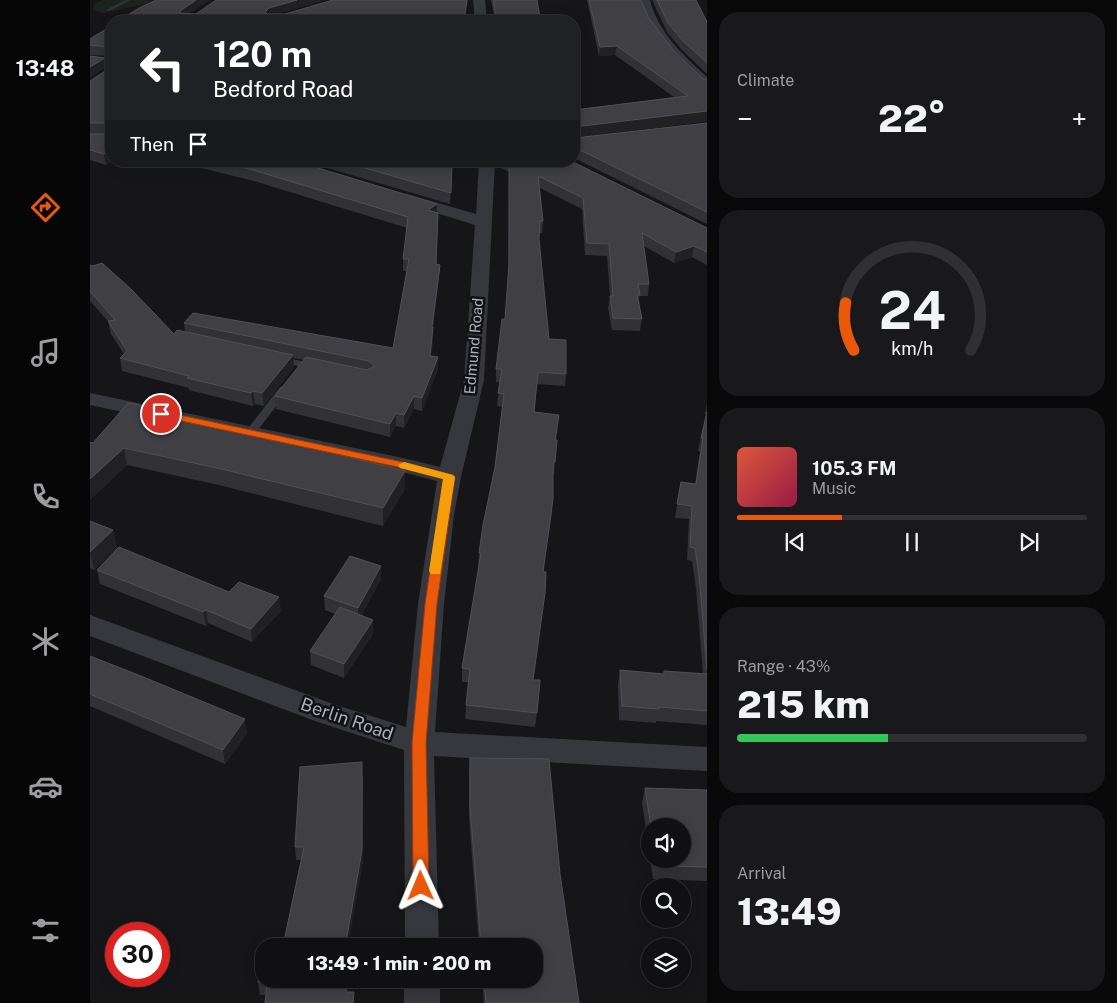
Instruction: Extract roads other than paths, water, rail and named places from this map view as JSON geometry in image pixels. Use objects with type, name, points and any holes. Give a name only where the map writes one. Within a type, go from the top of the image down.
[{"type":"street","points":[[479,0],[480,15]]},
{"type":"street","points":[[644,0],[650,18],[660,33],[675,52],[707,84]]},
{"type":"street","points":[[90,60],[105,61]]},
{"type":"street","name":"Edmund Road","points":[[422,938],[419,743],[432,597],[449,477],[474,380],[487,167]]},
{"type":"street","points":[[394,195],[483,222]]},
{"type":"street","points":[[90,399],[403,465],[449,477]]},
{"type":"street","name":"Berlin Road","points":[[90,625],[325,713],[419,743],[707,759]]},
{"type":"street","points":[[422,988],[422,1003]]},
{"type":"lane","points":[[267,357],[298,372],[322,368]]},
{"type":"lane","points":[[250,433],[298,372]]},
{"type":"waterway","points":[[108,10],[129,0]]}]
